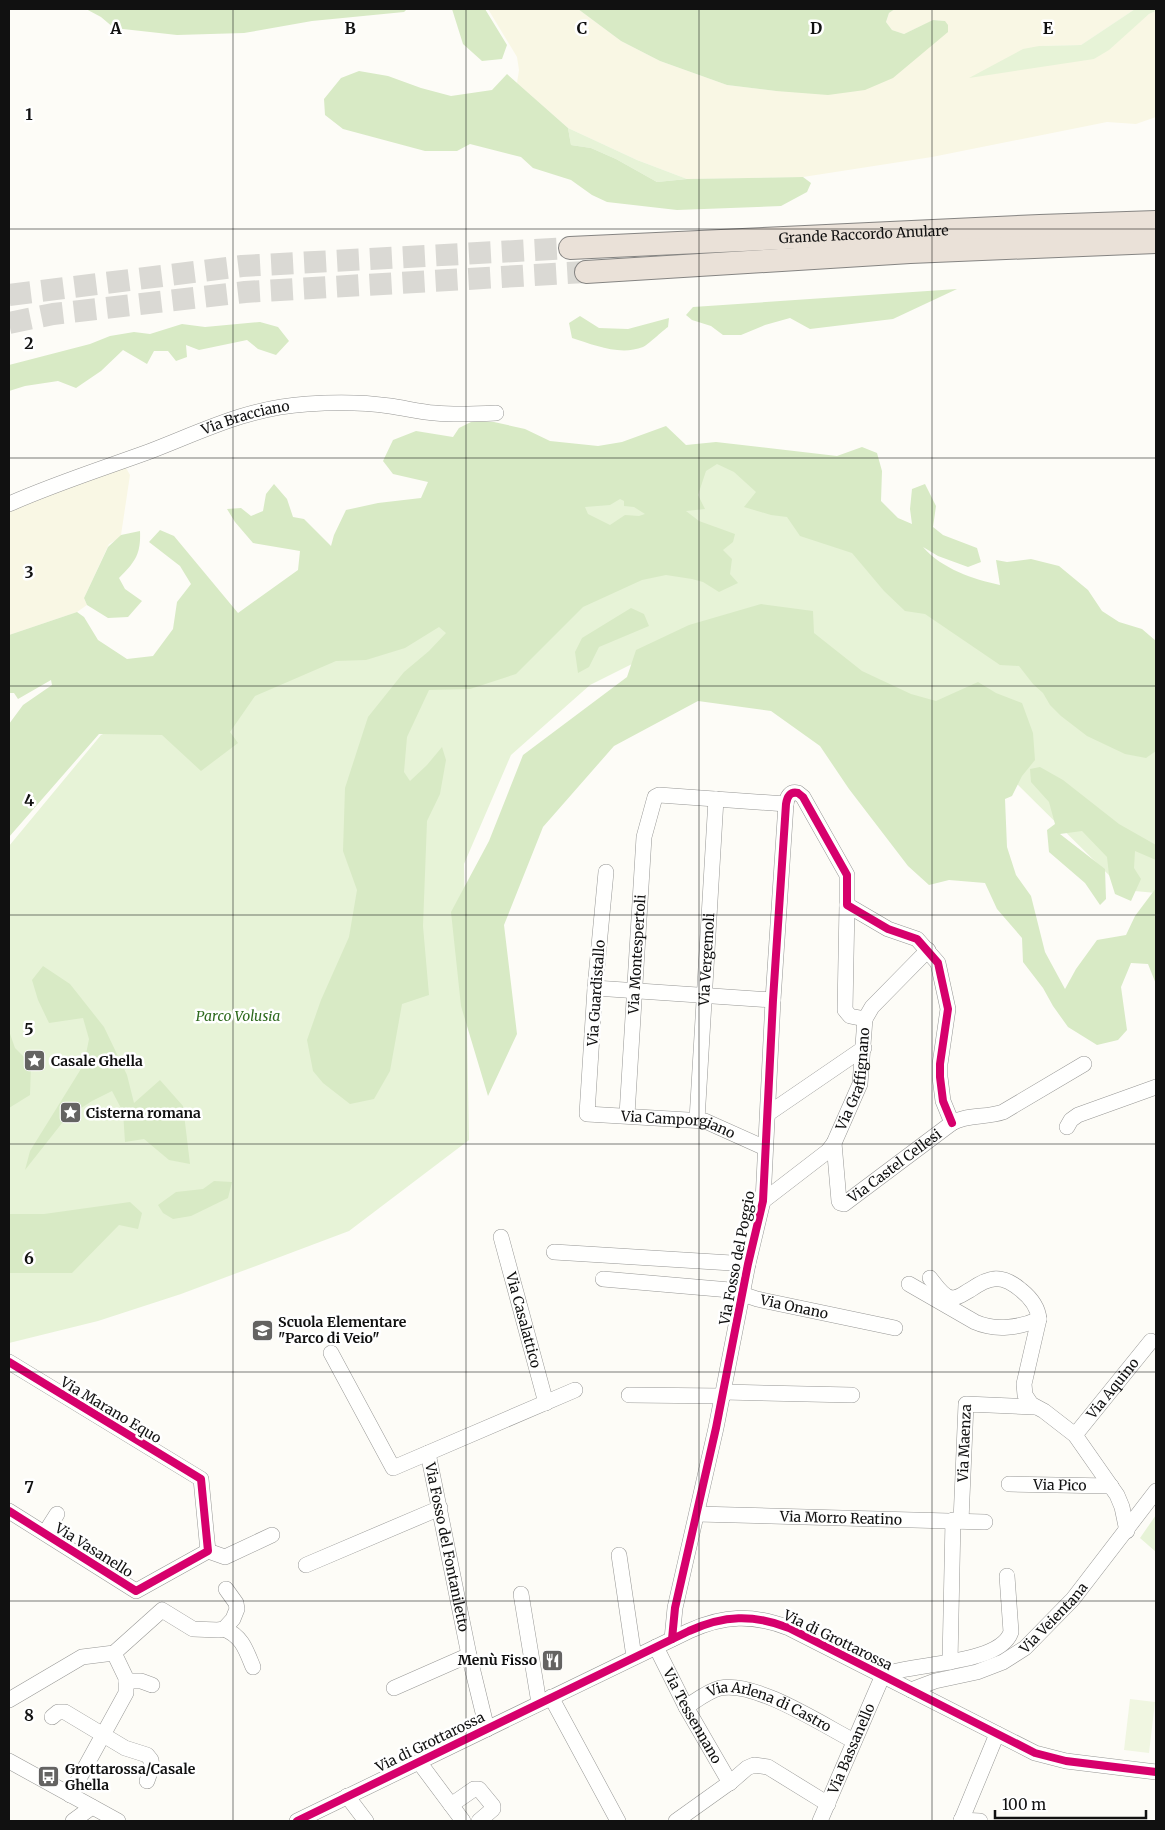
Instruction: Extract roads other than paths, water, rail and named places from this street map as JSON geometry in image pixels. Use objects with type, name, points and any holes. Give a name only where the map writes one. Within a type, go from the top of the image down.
[{"type":"highway","name":"Grande Raccordo Anulare","points":[[570,248],[1156,222]]},
{"type":"highway","name":"Grande Raccordo Anulare","points":[[586,272],[910,252],[1156,242]]},
{"type":"street","name":"Via Bracciano","points":[[9,504],[149,451],[211,425],[264,409],[306,404],[357,403],[434,413],[466,415],[496,413]]},
{"type":"street","name":"Via Montespertoli","points":[[627,1115],[644,837],[647,824],[656,795],[716,798]]},
{"type":"street","points":[[716,798],[791,798],[802,796],[847,875],[847,905],[888,929],[917,939],[939,965],[948,1009],[940,1064],[942,1096],[952,1123]]},
{"type":"street","name":"Via Vergemoli","points":[[697,1120],[716,798]]},
{"type":"street","name":"Via Fosso del Poggio","points":[[672,1639],[675,1608],[723,1394],[748,1264],[763,1201],[773,1000],[791,798]]},
{"type":"street","name":"Via Guardistallo","points":[[588,1114],[595,988],[606,872]]},
{"type":"street","name":"Via Graffignano","points":[[763,1201],[822,1158],[834,1143],[860,1084],[865,1019],[850,1016],[845,1010],[847,905]]},
{"type":"street","points":[[865,1019],[872,1007],[928,950]]},
{"type":"street","points":[[595,988],[773,1000]]},
{"type":"street","points":[[768,1113],[864,1048]]},
{"type":"street","name":"Via Castel Cellesi","points":[[834,1143],[840,1202],[844,1204],[952,1123],[963,1118],[1002,1112],[1084,1064]]},
{"type":"street","points":[[1067,1127],[1071,1120],[1078,1115],[1156,1087]]},
{"type":"street","name":"Via Camporgiano","points":[[588,1114],[705,1121],[765,1148]]},
{"type":"street","name":"Via Casalattico","points":[[501,1237],[546,1404]]},
{"type":"street","name":"Via Fosso del Poggio","points":[[554,1252],[748,1264]]},
{"type":"street","points":[[930,1278],[944,1294],[952,1298],[958,1297],[992,1278],[1005,1279],[1030,1298],[1036,1308],[1039,1319],[1024,1389],[1027,1399],[1034,1407],[1044,1411],[1075,1435],[1111,1486],[1122,1507],[1127,1530]]},
{"type":"street","name":"Via Onano","points":[[603,1279],[730,1290],[757,1299],[895,1328]]},
{"type":"street","points":[[909,1284],[975,1322],[987,1326],[1016,1326],[1039,1319]]},
{"type":"street","name":"Via Aquino","points":[[1075,1435],[1151,1341]]},
{"type":"street","name":"Via Fosso del Fontaniletto","points":[[331,1353],[393,1468],[546,1404],[574,1390]]},
{"type":"street","name":"Via Marano Equo","points":[[9,1362],[201,1479],[208,1551]]},
{"type":"street","points":[[629,1394],[852,1396]]},
{"type":"street","name":"Via Maenza","points":[[957,1520],[966,1404],[1034,1407]]},
{"type":"street","name":"Via Fosso del Fontaniletto","points":[[428,1453],[486,1729]]},
{"type":"street","name":"Via Pico","points":[[1009,1484],[1111,1486]]},
{"type":"street","name":"Via Veientana","points":[[911,1690],[935,1681],[977,1672],[1002,1662],[1025,1648],[1073,1600],[1156,1491]]},
{"type":"street","points":[[306,1565],[440,1508]]},
{"type":"street","name":"Via Vasanello","points":[[9,1511],[136,1591],[208,1551]]},
{"type":"street","points":[[45,1533],[57,1514]]},
{"type":"street","name":"Via Morro Reatino","points":[[697,1514],[985,1522]]},
{"type":"street","points":[[950,1662],[957,1520]]},
{"type":"street","points":[[208,1551],[225,1557],[272,1535]]},
{"type":"street","points":[[619,1555],[634,1657]]},
{"type":"street","points":[[883,1675],[893,1671],[919,1668],[987,1653],[999,1646],[1009,1638],[1011,1632],[1007,1576]]},
{"type":"street","points":[[221,1630],[233,1619],[238,1609],[226,1589]]},
{"type":"street","points":[[521,1594],[545,1700],[618,1821]]},
{"type":"street","points":[[9,1700],[82,1657],[114,1653],[162,1610],[193,1629],[232,1632],[242,1642],[253,1667]]},
{"type":"street","name":"Via di Grottarossa","points":[[297,1821],[704,1624],[717,1620],[738,1618],[761,1620],[789,1628],[1035,1753],[1060,1760],[1156,1772]]},
{"type":"street","name":"Via Tessennano","points":[[656,1647],[686,1707],[730,1783]]},
{"type":"street","points":[[70,1795],[126,1693],[126,1681],[114,1653]]},
{"type":"street","points":[[394,1688],[469,1655]]},
{"type":"street","name":"Via Bassanello","points":[[820,1821],[883,1675]]},
{"type":"street","points":[[126,1681],[141,1681],[152,1685]]},
{"type":"street","name":"Via Arlena di Castro","points":[[686,1707],[716,1689],[727,1687],[742,1688],[770,1697],[854,1742]]},
{"type":"street","points":[[52,1717],[58,1712],[66,1712],[125,1748],[147,1755],[151,1760],[152,1766],[147,1781]]},
{"type":"street","points":[[980,1821],[961,1820],[997,1734]]},
{"type":"street","points":[[9,1761],[118,1821]]},
{"type":"street","points":[[419,1762],[463,1821]]},
{"type":"street","points":[[676,1821],[730,1783],[747,1768],[754,1765],[762,1765],[828,1804]]},
{"type":"street","points":[[451,1806],[474,1789],[479,1789],[493,1806],[493,1809],[479,1821]]},
{"type":"street","points":[[347,1796],[366,1821]]},
{"type":"street","points":[[72,1821],[92,1807]]},
{"type":"tunnel","points":[[9,295],[242,266],[570,248]]},
{"type":"tunnel","points":[[9,323],[53,314],[245,292],[586,272]]},
{"type":"place","name":"Casale Ghella","points":[[35,1061]]},
{"type":"place","name":"Cisterna romana","points":[[70,1113]]},
{"type":"place","name":"Scuola Elementare \"Parco di Veio\"","points":[[262,1330]]},
{"type":"place","name":"Menù Fisso","points":[[553,1660]]},
{"type":"place","name":"Grottarossa/Casale Ghella","points":[[49,1777]]},
{"type":"park label","name":"Parco Volusia","points":[[238,1016]]}]
